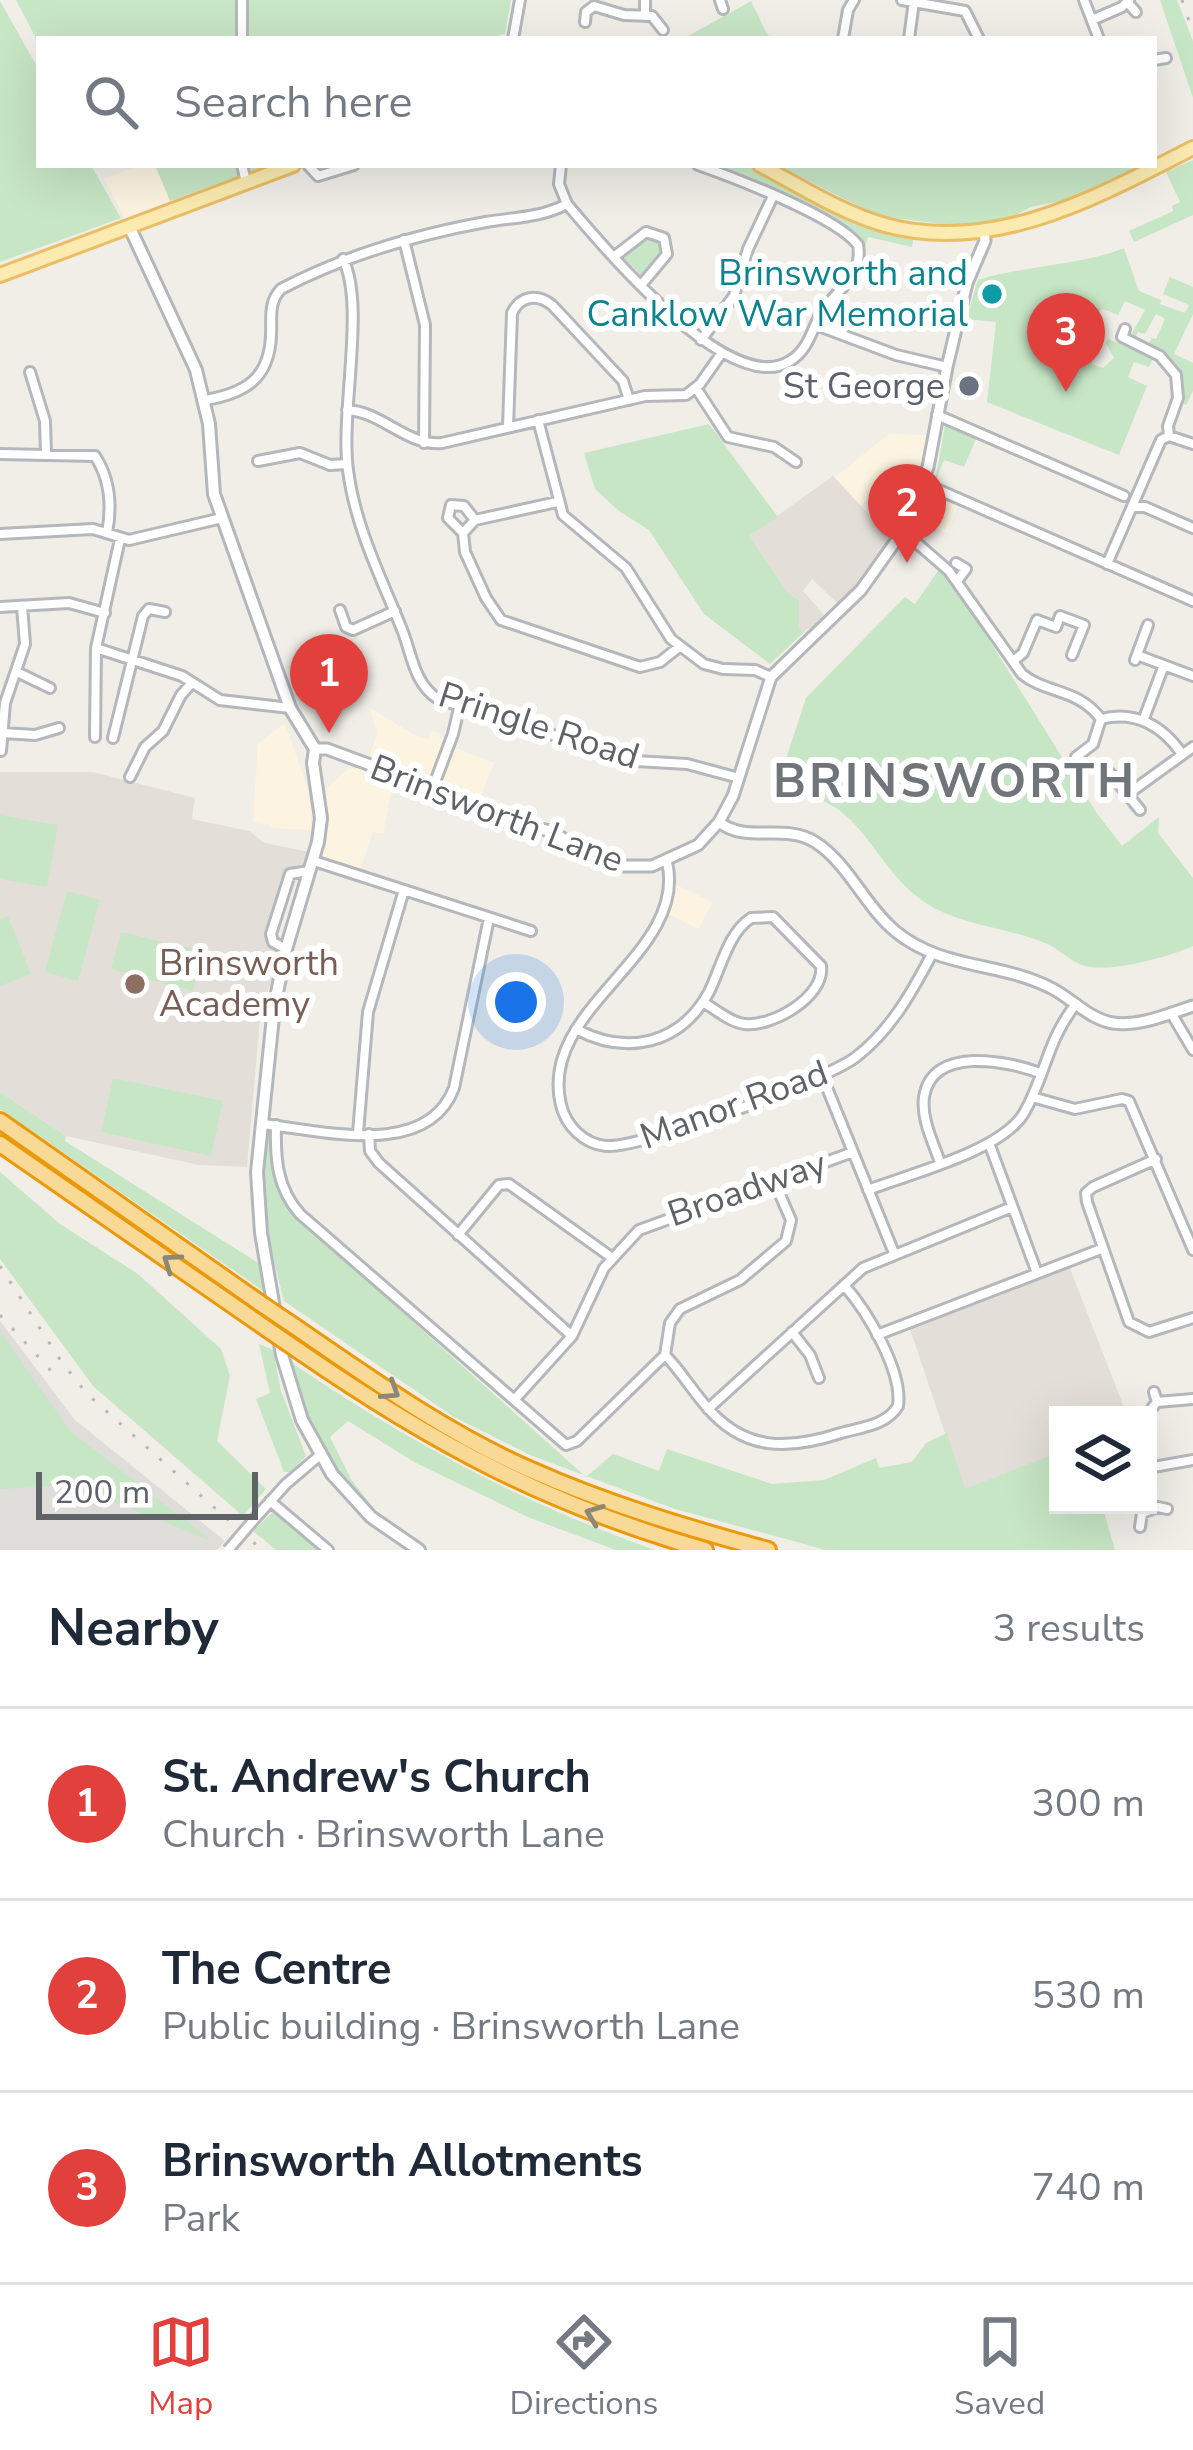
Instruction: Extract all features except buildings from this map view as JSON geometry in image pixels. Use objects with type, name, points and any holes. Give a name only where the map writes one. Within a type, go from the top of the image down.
[{"type":"highway","points":[[0,1121],[410,1404],[527,1469],[608,1501],[768,1550]]},
{"type":"highway","points":[[0,1144],[384,1410],[501,1475],[608,1520],[705,1550]]},
{"type":"main road","points":[[1157,167],[1193,148]]},
{"type":"main road","points":[[0,275],[285,168]]},
{"type":"main road","points":[[766,168],[855,214],[927,232],[1018,224],[1078,205],[1155,168]]},
{"type":"main road","points":[[130,228],[189,352],[206,400],[212,484],[222,518],[290,708],[315,749],[320,818],[313,866],[286,949],[274,1007],[257,1172],[261,1233],[277,1326],[295,1402],[319,1456],[371,1517],[419,1550]]},
{"type":"street","points":[[242,0],[242,36]]},
{"type":"street","points":[[514,36],[520,0]]},
{"type":"street","points":[[645,0],[645,16]]},
{"type":"street","points":[[844,36],[854,0]]},
{"type":"street","points":[[902,0],[964,11],[977,36]]},
{"type":"street","points":[[1084,0],[1098,36]]},
{"type":"street","points":[[909,36],[914,1]]},
{"type":"street","points":[[1092,20],[1128,2],[1136,12]]},
{"type":"street","points":[[585,22],[586,12],[595,6],[656,17],[662,30]]},
{"type":"street","points":[[1157,60],[1166,58]]},
{"type":"street","points":[[1157,157],[1161,165]]},
{"type":"street","points":[[243,168],[246,183]]},
{"type":"street","points":[[311,168],[318,176],[344,168]]},
{"type":"street","points":[[561,168],[559,184],[567,204],[701,340],[752,367],[784,364],[806,346],[853,275],[860,260],[858,245],[849,234],[705,168]]},
{"type":"street","points":[[701,340],[734,296],[748,249],[773,196]]},
{"type":"street","points":[[206,400],[242,391],[256,378],[271,343],[271,305],[276,293],[343,259],[404,240],[488,221],[536,217],[567,204]]},
{"type":"street","name":"Brinsworth Lane","points":[[315,749],[327,749],[432,790],[488,817],[550,831],[611,866],[645,868],[694,847],[719,822],[739,778],[771,677],[861,590],[903,531],[923,483],[946,367],[967,283],[985,241],[984,230]]},
{"type":"street","points":[[615,256],[646,232],[664,238],[667,254],[642,284]]},
{"type":"street","points":[[404,240],[425,325],[424,443]]},
{"type":"street","name":"Pringle Road","points":[[343,259],[353,288],[347,464],[363,538],[421,684],[438,699],[636,761],[695,765],[739,778]]},
{"type":"street","points":[[508,428],[512,313],[527,298],[552,305],[623,381],[629,400]]},
{"type":"street","points":[[816,325],[896,355],[946,367]]},
{"type":"street","points":[[1125,329],[1122,337],[1160,356],[1176,375],[1178,398],[1168,436]]},
{"type":"street","points":[[346,410],[370,413],[424,443],[629,400],[680,397],[696,388],[722,354]]},
{"type":"street","points":[[30,372],[45,421],[46,454]]},
{"type":"street","points":[[696,388],[728,437],[774,447],[796,462]]},
{"type":"street","points":[[937,416],[1124,496]]},
{"type":"street","points":[[538,420],[557,502],[567,520],[626,568],[679,647],[713,667],[755,670],[771,677]]},
{"type":"street","points":[[1107,563],[1161,440],[1168,436],[1193,444]]},
{"type":"street","points":[[257,461],[300,453],[330,465],[347,464]]},
{"type":"street","points":[[0,454],[97,458],[110,506],[107,533]]},
{"type":"street","points":[[923,483],[1193,601]]},
{"type":"street","points":[[463,533],[475,520],[557,502]]},
{"type":"street","points":[[475,520],[464,506],[451,505],[448,518],[463,533],[465,552],[496,616],[640,667],[660,662],[679,647]]},
{"type":"street","points":[[1132,508],[1144,507],[1193,528]]},
{"type":"street","points":[[0,534],[93,529],[120,539],[222,518]]},
{"type":"street","points":[[903,531],[938,559],[1029,680],[1079,698],[1101,719]]},
{"type":"street","points":[[95,737],[96,648],[120,539]]},
{"type":"street","points":[[956,563],[966,569],[957,582]]},
{"type":"street","points":[[0,607],[69,603],[105,614]]},
{"type":"street","points":[[1,752],[2,703],[25,644],[22,606]]},
{"type":"street","points":[[340,610],[346,627],[353,630],[395,611]]},
{"type":"street","points":[[113,737],[145,612],[165,612]]},
{"type":"street","points":[[1013,661],[1023,653],[1037,620],[1056,627],[1060,616],[1084,626],[1072,655]]},
{"type":"street","points":[[1148,625],[1136,658],[1193,676]]},
{"type":"street","points":[[96,648],[182,676],[220,700],[290,708]]},
{"type":"street","points":[[1143,721],[1164,664]]},
{"type":"street","points":[[17,671],[46,683]]},
{"type":"street","points":[[130,777],[145,746],[163,731],[191,684]]},
{"type":"street","points":[[432,790],[460,704]]},
{"type":"street","points":[[1101,719],[1123,716],[1143,721],[1169,735],[1182,754]]},
{"type":"street","points":[[1076,758],[1093,744],[1101,719]]},
{"type":"street","points":[[3,733],[35,735],[59,728]]},
{"type":"street","points":[[1128,794],[1193,747]]},
{"type":"street","points":[[1111,774],[1140,810]]},
{"type":"street","points":[[719,822],[734,832],[786,831],[815,842],[885,922],[932,954],[1045,985],[1112,1023],[1143,1021],[1193,1006]]},
{"type":"street","name":"Manor Road","points":[[667,862],[670,886],[656,923],[576,1029],[561,1063],[560,1103],[567,1121],[579,1134],[604,1146],[638,1140],[823,1078],[853,1060],[888,1025],[932,954]]},
{"type":"street","points":[[286,949],[273,942],[271,934],[290,874],[313,866],[531,931]]},
{"type":"street","points":[[404,890],[368,1012],[364,1134],[370,1151],[572,1336]]},
{"type":"street","points":[[262,1124],[387,1136],[418,1128],[451,1096],[489,918]]},
{"type":"street","points":[[576,1029],[606,1042],[633,1046],[675,1028],[703,1002],[739,927],[751,918],[779,921],[821,966],[823,977],[816,992],[802,1004],[752,1024],[703,1002]]},
{"type":"street","points":[[868,1190],[989,1143],[1017,1123],[1055,1032],[1076,1004]]},
{"type":"street","points":[[1171,1013],[1193,1050]]},
{"type":"street","points":[[940,1162],[924,1112],[925,1091],[932,1078],[953,1065],[991,1059],[1040,1073]]},
{"type":"street","points":[[823,1078],[894,1253]]},
{"type":"street","points":[[1031,1096],[1075,1109],[1129,1101],[1193,1250]]},
{"type":"street","points":[[276,1125],[275,1159],[290,1203],[561,1443],[572,1445],[665,1355],[670,1323],[680,1309],[740,1280],[786,1241],[790,1220],[774,1181]]},
{"type":"street","points":[[989,1143],[1037,1273]]},
{"type":"street","name":"Broadway","points":[[515,1399],[572,1336],[611,1257],[650,1224],[853,1152]]},
{"type":"street","points":[[1156,1159],[1081,1192],[1125,1316],[1135,1327],[1156,1331],[1193,1318]]},
{"type":"street","points":[[458,1235],[502,1178],[611,1257]]},
{"type":"street","points":[[708,1409],[863,1268],[1012,1207]]},
{"type":"street","points":[[877,1335],[1101,1249]]},
{"type":"street","points":[[665,1355],[708,1409],[736,1433],[774,1446],[802,1444],[886,1420],[896,1410],[900,1395],[865,1310],[844,1285]]},
{"type":"street","points":[[792,1332],[811,1355],[819,1379]]},
{"type":"street","points":[[1154,1401],[1193,1400]]},
{"type":"street","points":[[228,1550],[319,1456]]},
{"type":"street","points":[[1157,1466],[1193,1460]]},
{"type":"street","points":[[271,1501],[328,1550]]},
{"type":"street","points":[[1157,1509],[1166,1510]]},
{"type":"street","points":[[1140,1514],[1140,1527]]},
{"type":"shaded area","points":[[133,168],[156,168],[175,211],[130,228],[104,179]]},
{"type":"shaded area","points":[[889,434],[934,435],[923,483],[961,499],[947,533],[903,515],[884,498],[879,501],[871,496],[861,506],[834,478]]},
{"type":"shaded area","points":[[833,476],[891,538],[876,564],[838,604],[812,579],[803,591],[826,617],[803,633],[799,600],[789,594],[749,536]]},
{"type":"shaded area","points":[[370,708],[415,735],[428,739],[431,731],[447,742],[431,777],[423,781],[368,761],[377,733]]},
{"type":"shaded area","points":[[285,723],[309,792],[312,830],[253,823],[258,744]]},
{"type":"shaded area","points":[[453,747],[494,763],[477,806],[441,784]]},
{"type":"shaded area","points":[[359,768],[393,781],[383,834],[373,832],[360,870],[322,854],[323,801],[328,787],[348,769]]},
{"type":"shaded area","name":"Brinsworth Academy","points":[[0,772],[93,772],[195,798],[192,819],[249,831],[265,843],[309,852],[306,864],[294,866],[283,879],[267,939],[280,951],[260,1018],[247,1167],[199,1165],[66,1136],[0,1092]]},
{"type":"shaded area","points":[[674,884],[713,902],[698,929],[667,913]]},
{"type":"shaded area","points":[[1069,1266],[1123,1406],[1049,1406],[1049,1456],[964,1490],[909,1326]]},
{"type":"shaded area","points":[[0,1321],[75,1420],[225,1541],[217,1550],[0,1550]]},
{"type":"green space","points":[[16,0],[511,0],[505,34],[495,36],[36,38]]},
{"type":"green space","points":[[1160,0],[1177,0],[1193,41],[1193,98]]},
{"type":"green space","points":[[0,1],[36,65],[36,168],[93,168],[121,218],[0,262]]},
{"type":"green space","points":[[751,1],[770,36],[688,36]]},
{"type":"green space","points":[[1193,160],[1193,215],[1134,242],[1129,231],[1173,211],[1172,206],[1180,202],[1166,172]]},
{"type":"green space","points":[[156,168],[262,168],[170,201]]},
{"type":"green space","points":[[716,168],[755,168],[878,229],[914,237],[912,247],[868,237],[865,247],[852,232]]},
{"type":"green space","points":[[782,168],[1138,168],[1075,198],[1031,207],[1005,221],[949,225],[879,216]]},
{"type":"green space","points":[[645,238],[658,238],[664,251],[642,276],[623,257]]},
{"type":"green space","points":[[1124,248],[1139,291],[1161,300],[1160,304],[1185,313],[1189,305],[1163,294],[1170,277],[1193,287],[1193,314],[1174,354],[1193,363],[1193,391],[1186,405],[1181,402],[1177,366],[1149,343],[1156,339],[1165,319],[1156,314],[1145,334],[1138,332],[1135,337],[1132,333],[1145,310],[1125,301],[1118,315],[1103,309],[1091,316],[1092,364],[1103,368],[1114,358],[1108,339],[1153,358],[1149,367],[1134,362],[1128,377],[1147,386],[1119,455],[987,402],[996,322],[966,319],[978,280]]},
{"type":"green space","points":[[709,424],[778,517],[749,536],[789,594],[799,600],[803,633],[770,664],[704,614],[649,530],[595,489],[584,453]]},
{"type":"green space","points":[[945,425],[976,439],[964,467],[944,460],[935,482]]},
{"type":"green space","points":[[940,568],[1122,846],[1159,817],[1158,833],[1193,878],[1193,946],[1124,966],[1080,964],[1045,943],[929,905],[898,878],[844,814],[806,795],[780,792],[779,780],[806,698],[905,597],[915,604]]},
{"type":"green space","points":[[0,815],[58,825],[47,887],[0,879]]},
{"type":"green space","points":[[67,891],[100,900],[78,981],[45,972]]},
{"type":"green space","points":[[8,916],[31,974],[0,986],[0,919]]},
{"type":"green space","points":[[121,932],[202,951],[193,991],[111,969]]},
{"type":"green space","points":[[113,1078],[223,1101],[211,1156],[101,1132]]},
{"type":"green space","points":[[0,1092],[66,1136],[65,1141],[260,1264],[265,1292],[0,1109]]},
{"type":"green space","points":[[268,1129],[273,1132],[279,1185],[294,1215],[584,1475],[530,1455],[454,1417],[284,1301],[262,1193]]},
{"type":"green space","points":[[0,1172],[60,1224],[138,1274],[221,1349],[230,1376],[217,1441],[266,1489],[243,1516],[93,1386],[0,1259]]},
{"type":"green space","points":[[0,1331],[70,1431],[212,1541],[72,1485],[0,1489]]},
{"type":"green space","points":[[259,1344],[273,1350],[281,1391],[306,1456],[290,1472],[284,1472],[256,1399],[270,1393]]},
{"type":"green space","points":[[292,1363],[467,1468],[558,1512],[655,1550],[616,1550],[530,1518],[416,1463],[348,1421],[330,1437],[351,1479],[385,1523],[350,1488],[324,1452],[304,1411]]},
{"type":"green space","points":[[947,1433],[965,1489],[1049,1456],[1049,1514],[1105,1514],[1115,1550],[826,1550],[675,1509],[587,1476],[613,1454],[659,1471],[667,1449],[772,1484],[824,1480],[876,1458],[879,1468],[912,1462],[926,1443]]},
{"type":"green space","points":[[274,1511],[320,1550],[276,1550],[253,1531]]},
{"type":"railway","points":[[1182,0],[1193,33]]},
{"type":"railway","points":[[0,1266],[87,1394],[262,1550]]},
{"type":"railway","points":[[0,1315],[53,1373]]},
{"type":"place","name":"Brinsworth and Canklow War Memorial","points":[[992,294]]},
{"type":"place","name":"St George","points":[[969,386]]},
{"type":"place","name":"Brinsworth Allotments","points":[[1066,392]]},
{"type":"place","name":"The Centre","points":[[907,563]]},
{"type":"place","name":"St. Andrew's Church","points":[[329,733]]},
{"type":"place","name":"Brinsworth Academy","points":[[135,984]]},
{"type":"district","name":"BRINSWORTH","points":[[955,781]]}]
